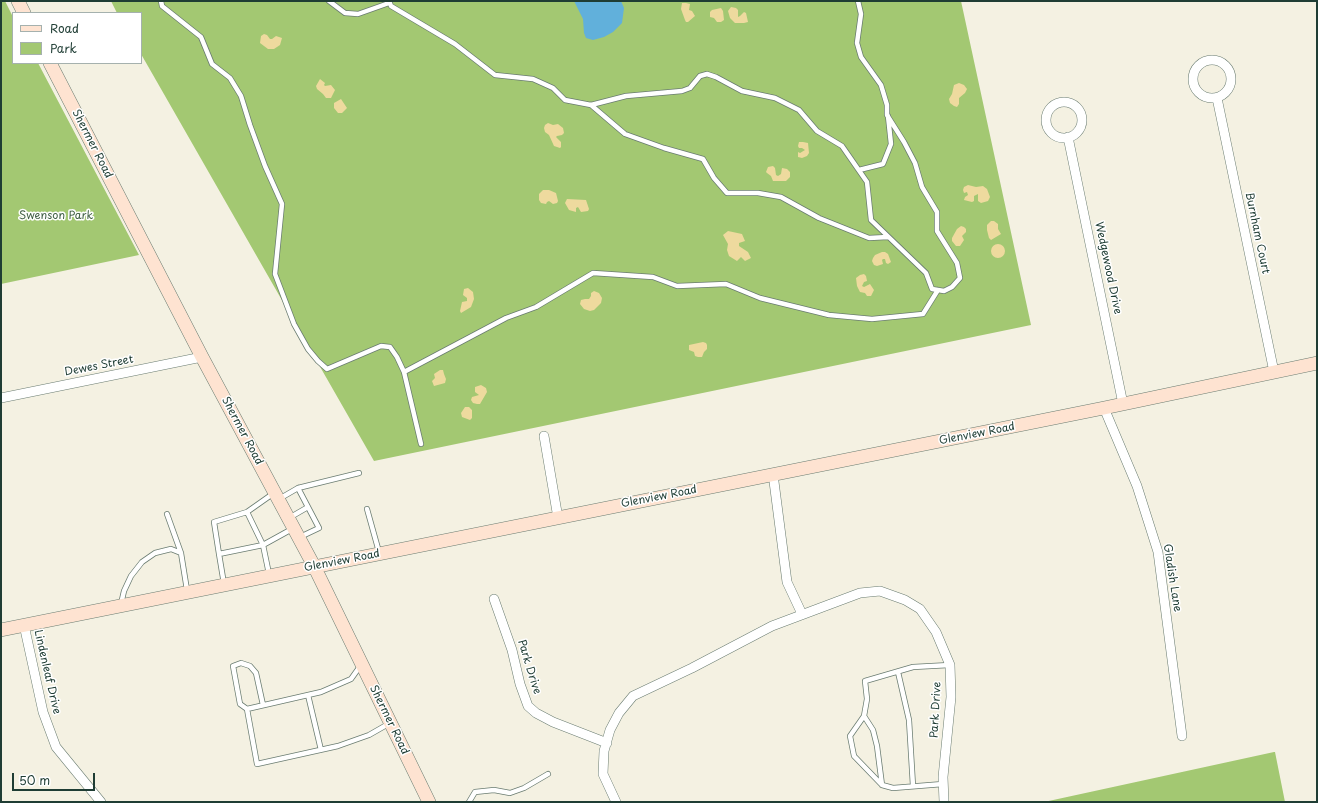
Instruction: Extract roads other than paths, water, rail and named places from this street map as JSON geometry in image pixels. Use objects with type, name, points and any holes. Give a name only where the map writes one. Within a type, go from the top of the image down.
[{"type":"main road","name":"Shermer Road","points":[[51,64],[202,357],[314,566],[429,802]]},
{"type":"main road","name":"Glenview Road","points":[[1,630],[1104,408],[1317,363]]},
{"type":"street","points":[[1206,61],[1217,61],[1222,63],[1230,70],[1232,77],[1230,88],[1226,94],[1217,98],[1209,99],[1199,93],[1195,88],[1193,80],[1194,73],[1200,65],[1206,61]]},
{"type":"street","name":"Burnham Court","points":[[1217,98],[1274,372]]},
{"type":"street","points":[[1069,102],[1080,111],[1082,119],[1080,129],[1068,137],[1064,138],[1055,136],[1046,126],[1046,115],[1056,103],[1069,102]]},
{"type":"street","name":"Wedgewood Drive","points":[[1068,137],[1123,404]]},
{"type":"street","name":"Dewes Street","points":[[1,398],[202,357]]},
{"type":"street","name":"Gladish Lane","points":[[1104,408],[1137,486],[1158,552],[1182,736]]},
{"type":"street","points":[[544,436],[558,518]]},
{"type":"street","points":[[773,474],[787,582],[802,614]]},
{"type":"street","name":"Park Drive","points":[[616,802],[603,774],[604,751],[610,730],[619,712],[633,696],[692,668],[765,630],[802,614],[860,593],[880,591],[905,600],[920,609],[936,632],[950,665],[951,697],[943,784],[944,802]]},
{"type":"street","name":"Park Drive","points":[[494,599],[512,650],[520,684],[528,706],[536,713],[553,722],[607,743]]},
{"type":"street","name":"Lindenleaf Drive","points":[[24,625],[42,712],[56,747],[101,802]]},
{"type":"lane","points":[[160,1],[162,6],[201,37],[212,64],[230,78],[241,96],[265,166],[282,204],[275,274],[294,324],[308,349],[327,369],[381,346],[390,347],[397,357],[404,372],[421,444]]},
{"type":"lane","points":[[329,1],[345,13],[358,14],[389,2],[391,6],[455,44],[495,75],[533,79],[553,88],[565,100],[591,104],[626,96],[682,91],[690,88],[700,76],[707,74],[716,77],[742,91],[775,98],[799,110],[817,131],[842,146],[867,182],[871,220],[926,273],[932,290],[944,291],[952,287],[960,278],[957,263],[937,231],[937,212],[922,188],[915,163],[887,115]]},
{"type":"lane","points":[[858,1],[861,14],[857,43],[861,57],[881,86],[887,105],[891,144],[883,164],[859,170]]},
{"type":"lane","points":[[591,104],[625,134],[664,148],[702,159],[714,178],[727,193],[758,194],[781,197],[818,218],[869,238],[888,237]]},
{"type":"lane","points":[[404,372],[506,318],[536,307],[593,273],[653,277],[677,286],[726,284],[760,298],[829,316],[872,319],[923,314],[938,290]]},
{"type":"lane","points":[[224,584],[214,522],[247,512],[276,496],[298,488],[359,473]]},
{"type":"lane","points":[[294,528],[319,528],[298,488]]},
{"type":"lane","points":[[219,554],[263,545],[294,528],[308,507]]},
{"type":"lane","points":[[367,509],[380,553]]},
{"type":"lane","points":[[247,512],[263,545],[270,575]]},
{"type":"lane","points":[[167,514],[181,553],[188,592]]},
{"type":"lane","points":[[121,606],[124,590],[129,580],[142,562],[155,553],[171,549],[181,553]]},
{"type":"lane","points":[[263,705],[256,673],[250,666],[241,663],[233,666],[240,704],[246,709],[257,764],[338,746],[369,735],[390,722]]},
{"type":"lane","points":[[246,709],[321,692],[351,679],[362,664]]},
{"type":"lane","points":[[943,784],[893,788],[882,785],[854,756],[850,736],[864,716],[867,699],[865,681],[913,667],[950,665]]},
{"type":"lane","points":[[898,672],[909,720],[913,786]]},
{"type":"lane","points":[[308,695],[321,750]]},
{"type":"lane","points":[[864,716],[873,730],[878,746],[882,785]]},
{"type":"lane","points":[[469,802],[475,792],[494,790],[510,793],[524,788],[548,774]]},
{"type":"water","points":[[574,1],[621,1],[624,8],[622,23],[613,32],[604,37],[593,40],[586,38],[583,19]]},
{"type":"park label","name":"Swenson Park","points":[[56,216]]}]
